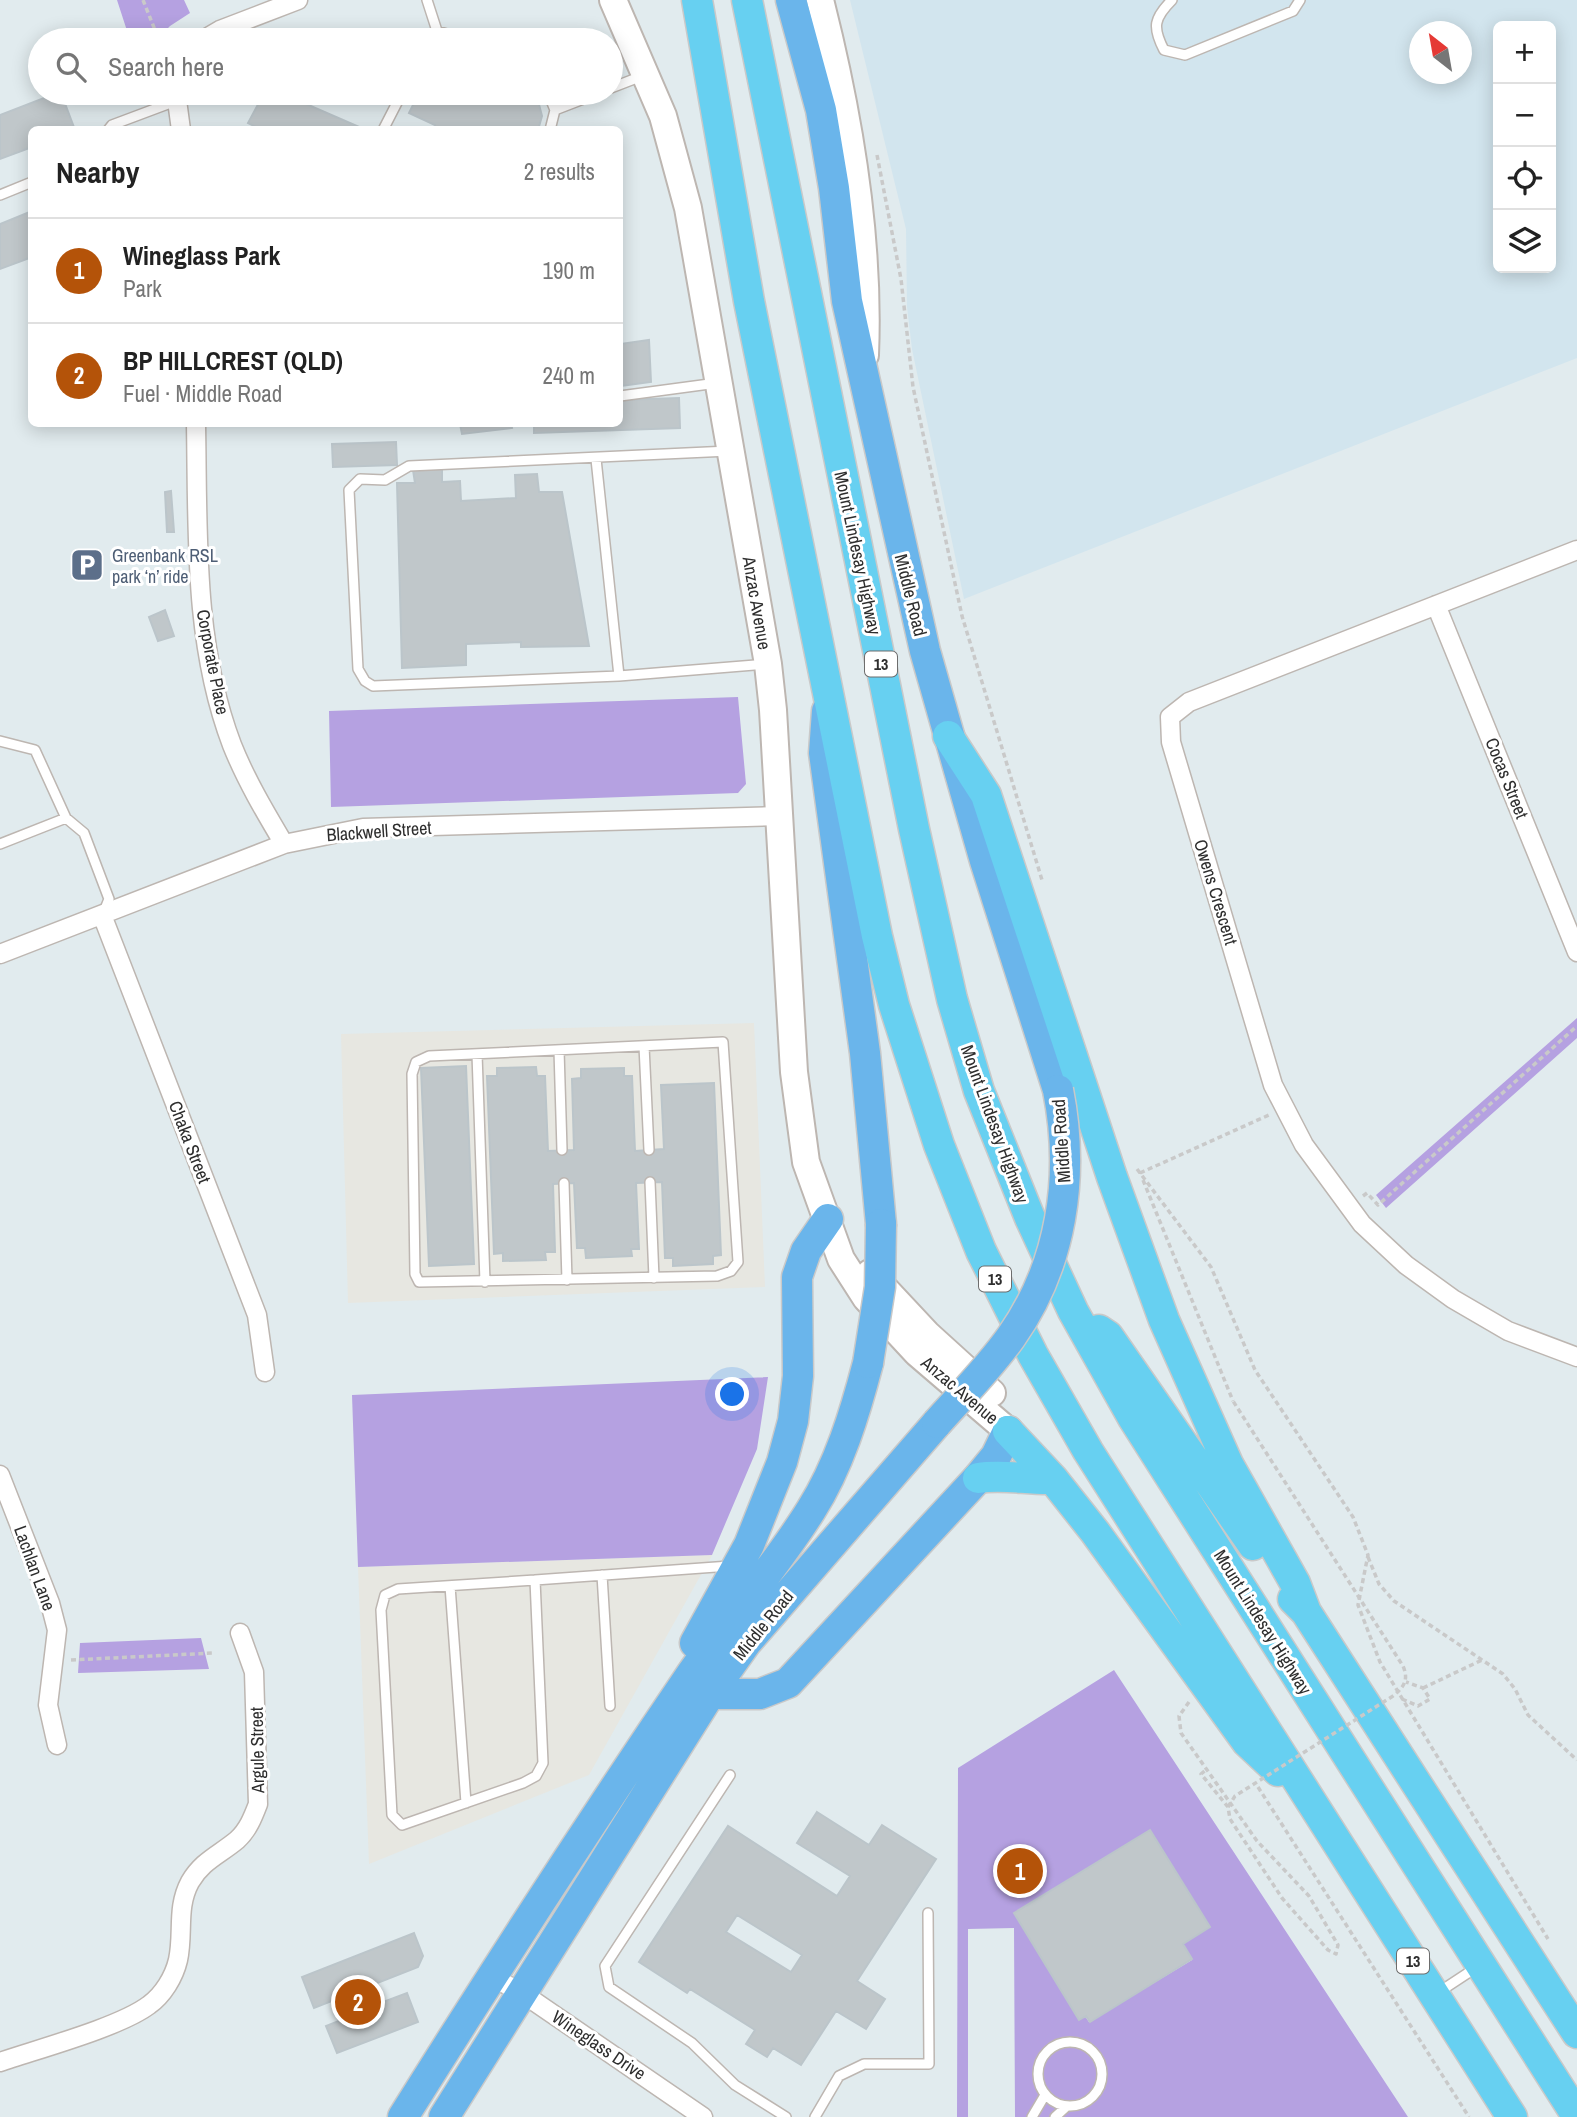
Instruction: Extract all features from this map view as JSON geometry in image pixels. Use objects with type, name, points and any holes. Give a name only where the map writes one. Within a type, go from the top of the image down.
[{"type":"highway","name":"13","points":[[697,0],[749,301],[877,936],[894,1005],[939,1145],[981,1251],[1033,1355],[1088,1451],[1512,2117]]},
{"type":"highway","name":"Mount Lindesay Highway","points":[[747,0],[944,965],[967,1051],[998,1142],[1073,1311],[1133,1418],[1577,2116]]},
{"type":"highway","points":[[948,736],[986,795],[1112,1177],[1164,1320],[1228,1464],[1295,1583],[1306,1612]]},
{"type":"highway","points":[[1073,1311],[1108,1336],[1284,1589],[1306,1612],[1577,2033]]},
{"type":"highway","points":[[1008,1431],[1053,1479],[1247,1742],[1313,1805]]},
{"type":"highway","points":[[978,1478],[1011,1474],[1036,1480],[1053,1479]]},
{"type":"main road","name":"Anzac Avenue","points":[[613,0],[663,116],[688,208],[768,664],[800,1124],[806,1162],[828,1219],[904,1311],[996,1397],[1004,1408],[1008,1431]]},
{"type":"main road","name":"Middle Road","points":[[403,2117],[549,1885],[700,1684],[754,1633],[1002,1349],[1041,1286],[1065,1199],[1066,1155],[1058,1090],[948,736],[899,543],[865,369],[847,300],[834,188],[821,110],[791,0]]},
{"type":"main road","points":[[820,0],[843,100],[852,161],[867,299],[865,369]]},
{"type":"main road","name":"Middle Road","points":[[444,2117],[522,1993],[700,1684],[813,1508],[843,1444],[868,1363],[880,1287],[881,1224],[865,1053],[824,752],[828,689]]},
{"type":"main road","points":[[828,1219],[806,1251],[797,1277],[799,1349],[793,1421],[767,1502],[738,1565],[695,1639],[700,1684],[760,1694],[788,1683],[978,1478],[996,1456],[1008,1431]]},
{"type":"street","points":[[225,28],[288,2]]},
{"type":"street","points":[[177,105],[180,126]]},
{"type":"street","name":"Corporate Place","points":[[196,427],[200,589],[213,684],[232,746],[246,777],[284,844]]},
{"type":"street","name":"Owens Crescent","points":[[1577,550],[1189,702],[1170,717],[1171,742],[1273,1085],[1283,1109],[1304,1145],[1348,1208],[1406,1265],[1453,1299],[1508,1331],[1577,1357]]},
{"type":"street","name":"Cocas Street","points":[[1436,605],[1577,951]]},
{"type":"street","name":"Blackwell Street","points":[[0,954],[284,844],[363,828],[779,816]]},
{"type":"street","name":"Chaka Street","points":[[102,915],[257,1315],[265,1372]]},
{"type":"street","name":"Lachlan Lane","points":[[0,1475],[50,1603],[57,1630],[48,1705],[57,1745]]},
{"type":"street","name":"Argule Street","points":[[0,2062],[120,2020],[149,2005],[166,1987],[178,1960],[181,1904],[189,1883],[202,1864],[237,1839],[250,1824],[258,1804],[254,1672],[240,1633]]},
{"type":"street","name":"Wineglass Drive","points":[[492,1977],[522,1993],[704,2117]]},
{"type":"lane","points":[[427,0],[436,28]]},
{"type":"lane","points":[[1172,0],[1157,15],[1154,32],[1164,50],[1185,55],[1293,11],[1300,0]]},
{"type":"lane","points":[[623,83],[647,74]]},
{"type":"lane","points":[[111,126],[158,105]]},
{"type":"lane","points":[[385,126],[396,105]]},
{"type":"lane","points":[[552,126],[555,110],[553,105]]},
{"type":"lane","points":[[555,110],[568,105]]},
{"type":"lane","points":[[0,195],[28,184]]},
{"type":"lane","points":[[623,396],[719,383]]},
{"type":"lane","points":[[731,451],[409,466],[385,480],[360,479],[353,483],[349,490],[358,669],[365,681],[373,686],[619,676],[768,664]]},
{"type":"lane","points":[[596,459],[619,676]]},
{"type":"lane","points":[[0,741],[35,750],[43,761],[66,818],[84,833],[107,893],[109,900],[102,915]]},
{"type":"lane","points":[[0,844],[66,818]]},
{"type":"lane","points":[[723,1042],[738,1262],[731,1271],[718,1276],[419,1282],[415,1274],[412,1074],[416,1062],[429,1056],[559,1050],[723,1042]]},
{"type":"lane","points":[[644,1046],[649,1150]]},
{"type":"lane","points":[[559,1050],[562,1150]]},
{"type":"lane","points":[[477,1054],[485,1282]]},
{"type":"lane","points":[[650,1182],[654,1278]]},
{"type":"lane","points":[[564,1183],[566,1280]]},
{"type":"lane","points":[[535,1580],[542,1763],[536,1776],[523,1783],[402,1825],[392,1815],[382,1609],[385,1595],[398,1589],[738,1565]]},
{"type":"lane","points":[[602,1575],[610,1706]]},
{"type":"lane","points":[[450,1586],[466,1803]]},
{"type":"lane","points":[[730,1775],[605,1966],[609,1987],[692,2043],[735,2085],[786,2117]]},
{"type":"lane","points":[[815,2117],[839,2076],[864,2064],[929,2064],[928,1913]]},
{"type":"lane","points":[[1434,1995],[1480,1964]]},
{"type":"lane","points":[[1055,2117],[1066,2107],[1084,2103],[1092,2098],[1102,2082],[1101,2063],[1089,2048],[1081,2044],[1062,2043],[1046,2053],[1038,2070],[1038,2079],[1045,2095],[1066,2107]]},
{"type":"lane","points":[[1032,2117],[1045,2095]]},
{"type":"path","points":[[143,0],[154,28]]},
{"type":"path","points":[[877,153],[901,279],[913,387],[962,616],[1043,883]]},
{"type":"path","points":[[1348,1208],[1367,1193],[1378,1205],[1577,1026]]},
{"type":"path","points":[[1139,1172],[1283,1109]]},
{"type":"path","points":[[1132,1161],[1211,1266],[1255,1370],[1353,1517],[1379,1584],[1394,1601],[1503,1674],[1515,1689],[1528,1715],[1577,1760]]},
{"type":"path","points":[[1139,1172],[1233,1401],[1403,1666],[1406,1682]]},
{"type":"path","points":[[1368,1555],[1358,1605],[1380,1662],[1549,1940]]},
{"type":"path","points":[[55,1660],[213,1653]]},
{"type":"path","points":[[1423,1688],[1482,1660]]},
{"type":"path","points":[[1402,1699],[1418,1706],[1430,1699],[1423,1688],[1406,1682]]},
{"type":"path","points":[[1228,1807],[1235,1796],[1393,1696],[1406,1682]]},
{"type":"path","points":[[1181,1692],[1197,1712]]},
{"type":"path","points":[[1189,1702],[1179,1716],[1179,1728],[1257,1840],[1299,1884],[1316,1907],[1338,1945],[1336,1954],[1328,1950],[1282,1898],[1230,1819],[1228,1807],[1201,1774],[1207,1769]]},
{"type":"path","points":[[1253,1782],[1469,2117]]},
{"type":"shaded area","points":[[117,0],[184,0],[190,13],[168,28],[126,28]]},
{"type":"shaded area","points":[[850,0],[1577,0],[1577,358],[964,599],[912,349],[907,307],[906,229]]},
{"type":"shaded area","points":[[738,697],[746,784],[738,793],[331,807],[329,711]]},
{"type":"shaded area","points":[[1577,1018],[1577,1038],[1386,1208],[1376,1195]]},
{"type":"shaded area","points":[[754,1023],[765,1287],[348,1303],[341,1034]]},
{"type":"shaded area","points":[[768,1377],[757,1449],[712,1555],[358,1567],[352,1395]]},
{"type":"shaded area","points":[[712,1555],[589,1775],[369,1864],[358,1567]]},
{"type":"shaded area","points":[[201,1638],[209,1669],[78,1673],[80,1643]]},
{"type":"shaded area","points":[[1114,1670],[1408,2117],[1015,2117],[1014,1928],[968,1929],[968,2117],[957,2117],[958,1768]],"holes":[[[1150,1830],[1210,1927],[1183,1944],[1192,1960],[1089,2022],[1014,1913]]]},
{"type":"building","points":[[28,104],[66,105],[73,126],[28,126],[28,148],[0,159],[0,115]]},
{"type":"building","points":[[258,105],[309,105],[357,126],[254,126],[248,123]]},
{"type":"building","points":[[413,105],[539,105],[542,116],[539,126],[435,126],[409,113]]},
{"type":"building","points":[[28,213],[28,258],[0,269],[0,224]]},
{"type":"building","points":[[649,340],[651,382],[623,386],[623,344]]},
{"type":"building","points":[[679,398],[680,428],[534,433],[534,427],[623,427],[623,400]]},
{"type":"building","points":[[461,427],[512,428],[462,434]]},
{"type":"building","points":[[396,442],[397,465],[333,467],[332,444]]},
{"type":"building","points":[[442,469],[442,482],[460,481],[461,501],[516,498],[515,475],[537,474],[539,492],[562,492],[589,646],[521,647],[521,642],[466,644],[466,665],[402,668],[397,483],[415,483],[413,470]]},
{"type":"building","points":[[171,491],[174,532],[167,532],[165,492]]},
{"type":"building","points":[[165,610],[174,636],[158,641],[149,617]]},
{"type":"building","points":[[466,1066],[474,1264],[429,1266],[421,1068]]},
{"type":"building","points":[[536,1067],[537,1076],[545,1076],[548,1151],[574,1150],[572,1079],[581,1078],[581,1069],[624,1068],[624,1076],[632,1076],[635,1151],[664,1149],[661,1085],[714,1083],[721,1255],[713,1256],[713,1264],[673,1266],[673,1258],[665,1258],[662,1182],[636,1183],[639,1249],[631,1249],[632,1256],[586,1258],[585,1248],[577,1248],[574,1183],[553,1184],[555,1252],[545,1252],[546,1260],[503,1261],[503,1253],[494,1254],[487,1076],[497,1076],[497,1068]]},
{"type":"building","points":[[817,1812],[869,1845],[882,1825],[936,1859],[857,1981],[885,1999],[866,2029],[836,2011],[801,2065],[773,2048],[767,2057],[746,2044],[755,2030],[690,1989],[687,1993],[639,1962],[728,1826],[837,1896],[850,1876],[797,1843]],"holes":[[[737,1915],[802,1955],[791,1972],[726,1932]]]},
{"type":"building","points":[[1150,1830],[1210,1927],[1183,1944],[1192,1959],[1090,2022],[1086,2016],[1079,2020],[1014,1913]]},
{"type":"building","points":[[414,1933],[423,1956],[418,1967],[314,2008],[302,1977]]},
{"type":"building","points":[[368,1979],[378,2004],[407,1993],[418,2022],[337,2053],[326,2026],[354,2015],[344,1989]]},
{"type":"place","name":"Greenbank RSL park ‘n’ ride","points":[[87,565]]},
{"type":"place","name":"Wineglass Park","points":[[1020,1871]]},
{"type":"place","name":"BP HILLCREST (QLD)","points":[[358,2002]]}]
